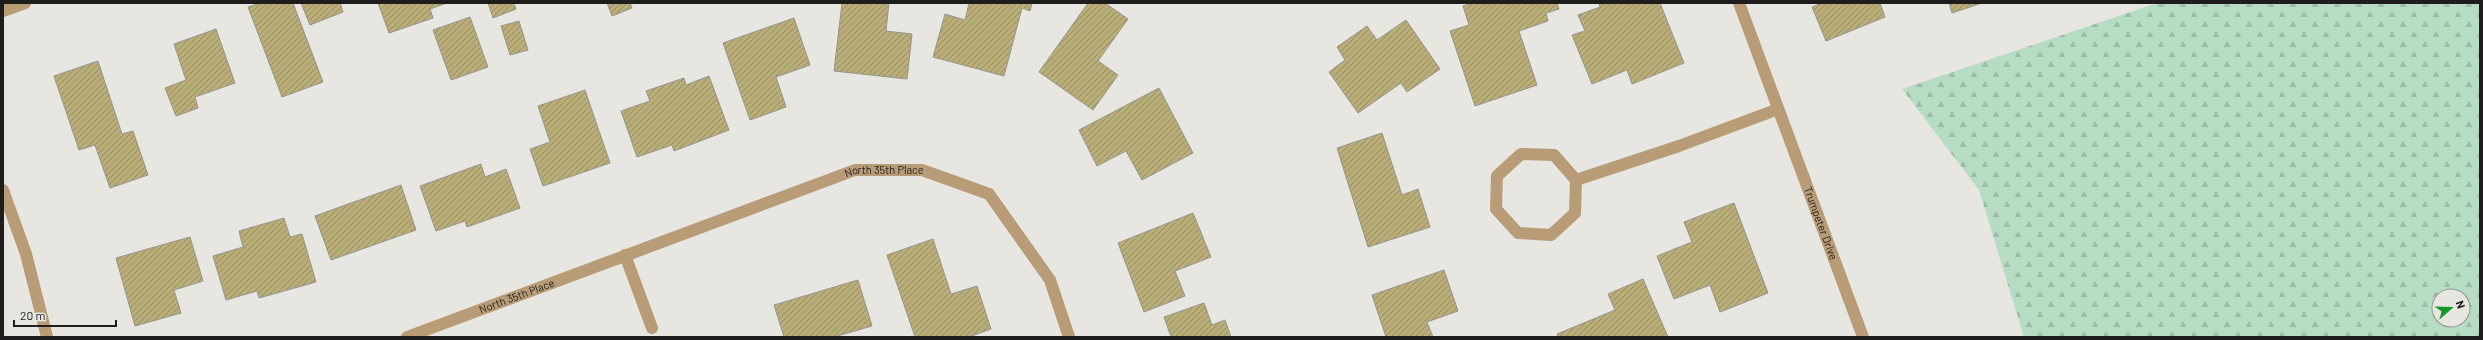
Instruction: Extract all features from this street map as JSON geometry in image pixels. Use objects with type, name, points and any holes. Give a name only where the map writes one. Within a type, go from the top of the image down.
[{"type":"street","points":[[3,11],[25,3]]},
{"type":"street","name":"Trumpeter Drive","points":[[1739,3],[1863,337]]},
{"type":"street","points":[[1576,180],[1679,146],[1778,109]]},
{"type":"street","points":[[1521,154],[1554,155],[1576,180],[1575,213],[1550,235],[1518,233],[1496,209],[1497,176],[1521,154]]},
{"type":"street","name":"North 35th Place","points":[[407,337],[625,254],[855,170],[922,170],[988,194],[1050,280],[1069,337]]},
{"type":"street","points":[[3,190],[26,254],[47,337]]},
{"type":"street","points":[[625,254],[652,328]]},
{"type":"green space","points":[[2157,3],[2480,3],[2480,337],[2024,337],[1979,190],[1902,89]]},
{"type":"building","points":[[260,3],[293,3],[323,82],[282,97],[248,7]]},
{"type":"building","points":[[301,3],[340,3],[343,12],[310,25]]},
{"type":"building","points":[[378,3],[447,3],[430,9],[433,18],[389,33]]},
{"type":"building","points":[[488,3],[514,3],[516,9],[493,18]]},
{"type":"building","points":[[607,3],[630,3],[632,8],[612,16]]},
{"type":"building","points":[[842,3],[889,3],[886,31],[912,34],[907,79],[834,71]]},
{"type":"building","points":[[969,3],[1032,3],[1030,11],[1022,8],[1004,76],[933,57],[945,14],[965,20]]},
{"type":"building","points":[[1088,3],[1105,3],[1128,19],[1098,61],[1118,75],[1093,110],[1039,72]]},
{"type":"building","points":[[1472,3],[1557,3],[1559,9],[1546,13],[1548,21],[1519,31],[1537,85],[1475,106],[1450,31],[1469,25],[1463,6]]},
{"type":"building","points":[[1599,3],[1660,3],[1684,63],[1632,84],[1627,70],[1592,84],[1572,35],[1585,31],[1578,15],[1600,7]]},
{"type":"building","points":[[1822,3],[1880,3],[1885,17],[1826,41],[1812,7]]},
{"type":"building","points":[[1949,3],[1982,3],[1952,13]]},
{"type":"building","points":[[470,17],[488,67],[451,80],[433,30]]},
{"type":"building","points":[[794,18],[810,65],[776,77],[786,107],[750,120],[723,43]]},
{"type":"building","points":[[1406,20],[1440,69],[1407,92],[1401,83],[1358,113],[1329,72],[1345,60],[1337,47],[1367,26],[1377,40]]},
{"type":"building","points":[[519,21],[528,50],[510,55],[501,26]]},
{"type":"building","points":[[216,29],[235,83],[195,97],[198,108],[176,116],[165,88],[186,80],[174,44]]},
{"type":"building","points":[[98,61],[122,134],[133,131],[148,175],[110,188],[95,145],[79,150],[54,76]]},
{"type":"building","points":[[709,76],[729,130],[674,151],[672,145],[637,157],[621,111],[650,101],[646,91],[684,78],[686,85]]},
{"type":"building","points":[[1159,88],[1193,153],[1142,180],[1126,151],[1097,166],[1079,130]]},
{"type":"building","points":[[585,90],[610,163],[543,186],[530,149],[550,142],[538,106]]},
{"type":"building","points":[[1382,133],[1402,195],[1418,189],[1430,227],[1368,247],[1337,148]]},
{"type":"building","points":[[481,164],[485,177],[506,169],[520,208],[467,227],[465,221],[436,231],[420,186]]},
{"type":"building","points":[[401,185],[416,230],[331,260],[315,216]]},
{"type":"building","points":[[1734,203],[1768,293],[1720,312],[1710,285],[1674,299],[1657,256],[1692,242],[1684,222]]},
{"type":"building","points":[[1193,213],[1211,257],[1175,271],[1185,296],[1144,312],[1118,243]]},
{"type":"building","points":[[284,218],[290,237],[302,234],[316,282],[259,298],[257,291],[226,300],[213,256],[243,247],[239,231]]},
{"type":"building","points":[[190,237],[203,281],[174,290],[181,313],[135,326],[116,258]]},
{"type":"building","points":[[933,239],[951,294],[977,286],[991,329],[969,337],[915,337],[887,255]]},
{"type":"building","points":[[1444,270],[1458,311],[1427,322],[1433,337],[1386,337],[1372,295]]},
{"type":"building","points":[[1643,279],[1668,337],[1558,337],[1557,334],[1615,310],[1608,294]]},
{"type":"building","points":[[858,280],[872,326],[834,337],[784,337],[774,305]]},
{"type":"building","points":[[1204,303],[1212,325],[1225,320],[1231,337],[1171,337],[1164,317]]}]
